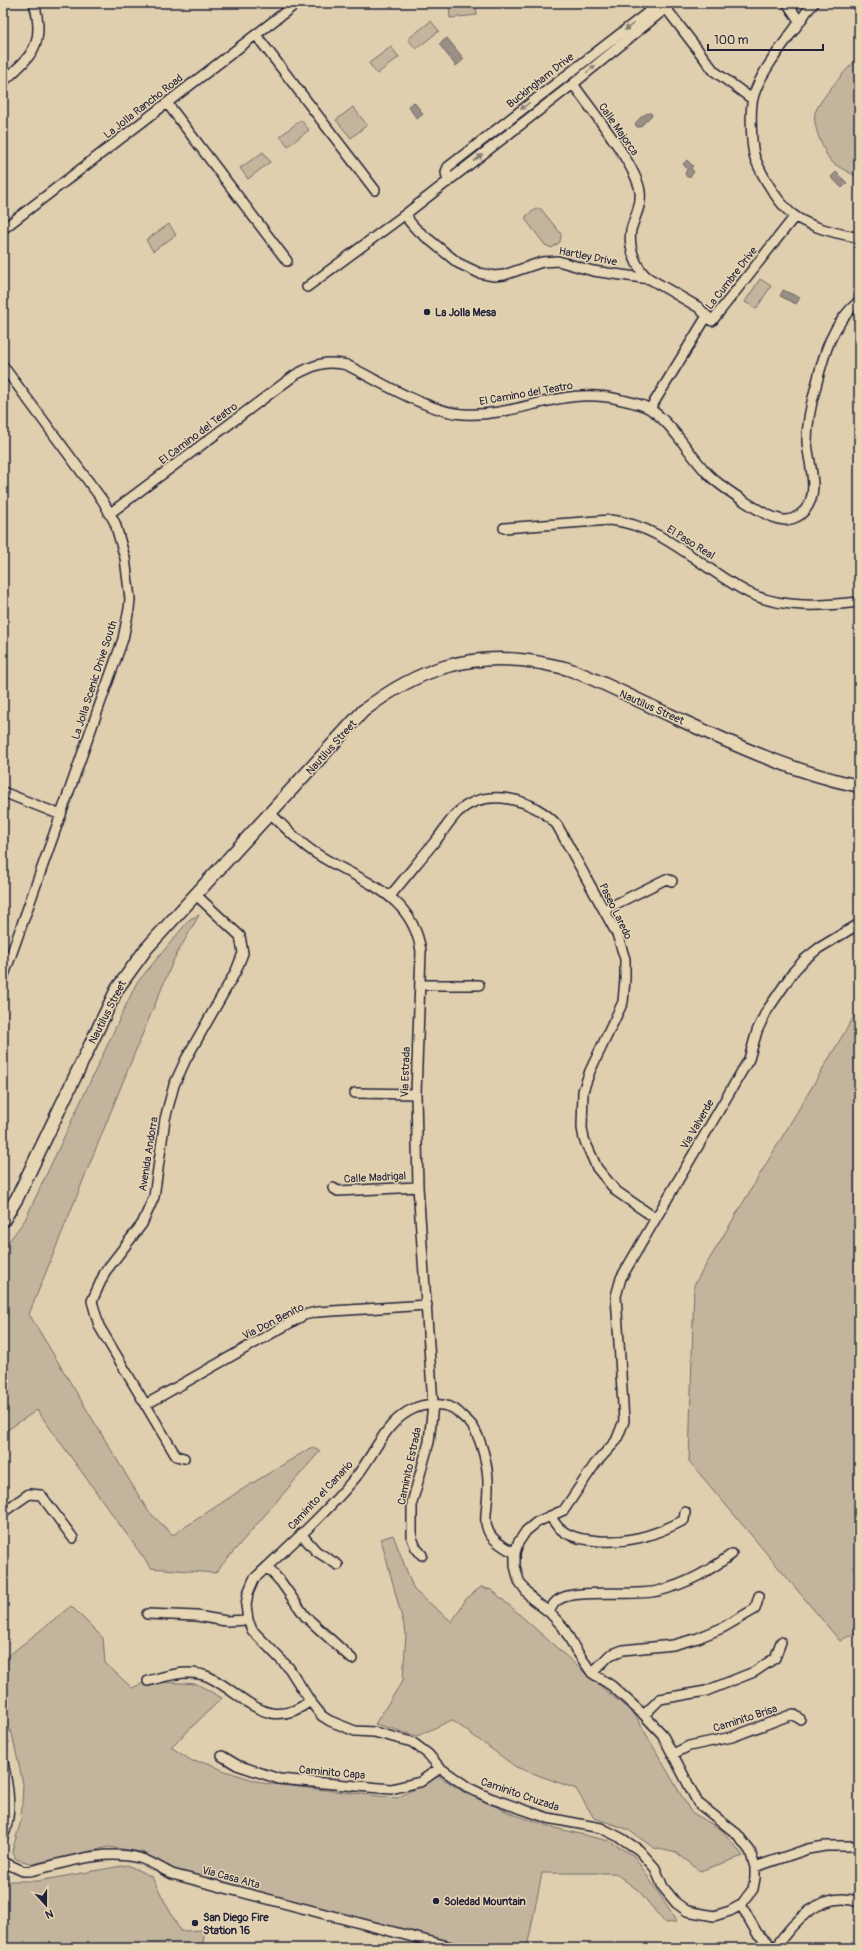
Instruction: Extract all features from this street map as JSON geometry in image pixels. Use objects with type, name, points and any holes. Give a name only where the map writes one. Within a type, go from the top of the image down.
[{"type":"main road","name":"Nautilus Street","points":[[3,1222],[18,1198],[117,989],[146,949],[232,852],[271,814],[364,711],[387,692],[402,684],[446,666],[473,660],[521,659],[567,668],[750,751],[814,775],[859,786]]},
{"type":"street","points":[[3,82],[26,61],[34,50],[38,37],[38,22],[34,3]]},
{"type":"street","name":"La Jolla Rancho Road","points":[[3,229],[297,3]]},
{"type":"street","points":[[787,3],[800,22]]},
{"type":"street","points":[[814,3],[763,75],[752,98],[752,145],[755,159],[778,200],[795,216],[818,228],[859,238]]},
{"type":"street","points":[[662,5],[714,71],[752,98]]},
{"type":"street","name":"Buckingham Drive","points":[[308,287],[407,214],[573,84],[662,5]]},
{"type":"street","name":"Buckingham Drive","points":[[448,182],[446,172],[448,167],[662,5]]},
{"type":"street","points":[[256,35],[375,190]]},
{"type":"street","name":"Calle Majorca","points":[[573,84],[629,164],[640,191],[640,203],[631,232],[634,258],[644,275],[650,279]]},
{"type":"street","points":[[167,103],[288,261]]},
{"type":"street","name":"Hartley Drive","points":[[407,214],[409,221],[416,229],[458,263],[479,273],[494,276],[504,275],[542,262],[558,261],[592,271],[650,279],[698,307],[707,316]]},
{"type":"street","name":"La Cumbre Drive","points":[[650,409],[707,316],[712,321],[795,216]]},
{"type":"street","name":"El Camino del Teatro","points":[[110,514],[295,375],[320,363],[347,365],[412,398],[454,413],[466,414],[497,412],[562,397],[578,395],[606,396],[650,409],[673,430],[708,474],[740,499],[778,519],[788,520],[794,518],[806,509],[814,491],[807,438],[810,410],[825,349],[837,327],[849,310],[859,301]]},
{"type":"street","name":"La Jolla Scenic Drive South","points":[[3,366],[103,501],[115,523],[125,558],[130,609],[123,639],[3,978]]},
{"type":"street","name":"El Paso Real","points":[[504,528],[610,520],[621,521],[652,532],[749,593],[775,602],[809,606],[859,602]]},
{"type":"street","points":[[3,792],[61,814]]},
{"type":"street","name":"Paseo Laredo","points":[[390,896],[458,812],[479,801],[504,798],[527,803],[550,816],[557,825],[617,934],[625,959],[626,979],[623,1002],[590,1071],[583,1091],[582,1128],[584,1139],[597,1168],[616,1191],[655,1218]]},
{"type":"street","name":"Via Estrada","points":[[271,814],[315,853],[350,874],[365,880],[400,904],[412,924],[420,943],[416,1094],[418,1187],[433,1404]]},
{"type":"street","points":[[604,910],[666,879],[672,881]]},
{"type":"street","name":"Avenida Andorra","points":[[184,1458],[176,1456],[99,1326],[92,1301],[105,1272],[142,1224],[154,1196],[165,1119],[174,1085],[186,1059],[236,971],[243,953],[240,936],[195,894]]},
{"type":"street","name":"Via Valverde","points":[[515,1553],[518,1543],[526,1531],[537,1522],[564,1510],[595,1464],[616,1441],[624,1421],[616,1296],[621,1278],[749,1060],[757,1031],[766,1012],[794,971],[805,959],[819,948],[859,924]]},
{"type":"street","points":[[420,985],[479,985]]},
{"type":"street","points":[[355,1093],[416,1094]]},
{"type":"street","name":"Calle Madrigal","points":[[333,1188],[338,1191],[418,1187]]},
{"type":"street","name":"Via Don Benito","points":[[146,1405],[304,1315],[317,1312],[427,1305]]},
{"type":"street","points":[[433,1404],[455,1409],[473,1427],[486,1459],[488,1482],[484,1518],[492,1536],[498,1544],[515,1553],[515,1566],[519,1582],[532,1599],[549,1612],[563,1627],[576,1650],[592,1673],[612,1686],[644,1715],[662,1734],[698,1802],[737,1834],[750,1851],[755,1868],[753,1888],[741,1905],[757,1933],[774,1948],[791,1926],[812,1910],[833,1900],[852,1899],[859,1902]]},
{"type":"street","name":"Caminito el Canario","points":[[248,1620],[246,1605],[248,1592],[254,1579],[356,1478],[394,1422],[412,1409],[433,1404]]},
{"type":"street","name":"Caminito Estrada","points":[[422,1555],[416,1548],[412,1538],[412,1503],[429,1442],[433,1404]]},
{"type":"street","points":[[3,1512],[29,1494],[42,1495],[73,1538]]},
{"type":"street","points":[[550,1516],[559,1528],[576,1538],[615,1542],[641,1538],[661,1532],[684,1520],[685,1512]]},
{"type":"street","points":[[301,1534],[316,1551],[338,1565]]},
{"type":"street","points":[[549,1612],[557,1600],[569,1594],[638,1594],[676,1586],[705,1573],[732,1554]]},
{"type":"street","points":[[267,1567],[282,1582],[305,1616],[352,1659]]},
{"type":"street","points":[[592,1673],[610,1655],[623,1650],[673,1645],[698,1638],[722,1628],[755,1609],[759,1596]]},
{"type":"street","points":[[147,1614],[197,1616],[226,1621],[248,1620]]},
{"type":"street","name":"Caminito Cruzada","points":[[248,1620],[252,1630],[289,1668],[310,1701],[322,1716],[330,1721],[355,1731],[374,1732],[412,1742],[428,1754],[440,1768],[469,1788],[490,1798],[548,1818],[601,1828],[621,1838],[639,1850],[655,1868],[663,1887],[676,1903],[687,1911],[714,1916],[730,1911],[741,1905]]},
{"type":"street","points":[[644,1715],[660,1700],[706,1691],[754,1672],[775,1658],[781,1642]]},
{"type":"street","points":[[148,1681],[190,1672],[208,1677],[249,1705],[273,1713],[284,1714],[302,1708],[310,1701]]},
{"type":"street","name":"Caminito Brisa","points":[[673,1754],[688,1746],[732,1737],[793,1714],[800,1719]]},
{"type":"street","name":"Caminito Capa","points":[[222,1756],[237,1765],[278,1780],[391,1789],[420,1782],[440,1768]]},
{"type":"street","points":[[3,1762],[8,1784],[9,1808],[3,1837]]},
{"type":"street","points":[[755,1868],[808,1849],[825,1846],[859,1846]]},
{"type":"street","name":"Via Casa Alta","points":[[3,1862],[23,1871],[30,1871],[116,1854],[140,1858],[172,1874],[455,1948]]},
{"type":"shaded area","points":[[476,3],[477,15],[450,18],[449,5]]},
{"type":"shaded area","points":[[431,21],[439,31],[416,49],[408,39]]},
{"type":"shaded area","points":[[447,38],[464,59],[456,66],[439,44]]},
{"type":"shaded area","points":[[391,47],[399,57],[377,74],[369,63]]},
{"type":"shaded area","points":[[859,57],[859,178],[832,162],[829,158],[819,139],[815,124],[815,113],[828,92]]},
{"type":"shaded area","points":[[414,102],[423,114],[417,119],[408,106]]},
{"type":"shaded area","points":[[353,107],[367,125],[351,138],[336,120]]},
{"type":"shaded area","points":[[651,113],[652,115],[640,127],[637,127],[635,124],[643,115]]},
{"type":"shaded area","points":[[301,120],[309,130],[288,146],[280,136]]},
{"type":"shaded area","points":[[263,152],[270,162],[248,179],[240,168]]},
{"type":"shaded area","points":[[687,160],[693,166],[691,168],[694,172],[690,177],[687,177],[685,174],[687,169],[683,164]]},
{"type":"shaded area","points":[[836,172],[847,183],[842,188],[831,177]]},
{"type":"shaded area","points":[[536,209],[541,209],[561,234],[560,242],[552,248],[545,245],[526,220],[526,216]]},
{"type":"shaded area","points":[[169,224],[176,235],[153,251],[146,240]]},
{"type":"shaded area","points":[[760,279],[771,286],[756,309],[745,302]]},
{"type":"shaded area","points":[[783,290],[800,298],[796,304],[780,296]]},
{"type":"shaded area","points":[[199,915],[174,959],[29,1314],[148,1511],[173,1535],[238,1492],[312,1447],[320,1451],[215,1573],[151,1568],[37,1410],[3,1433],[3,1249],[25,1220],[136,984],[190,919]]},
{"type":"shaded area","points":[[859,1008],[859,1630],[840,1641],[689,1461],[694,1285]]},
{"type":"shaded area","points":[[393,1535],[414,1590],[452,1622],[466,1599],[481,1587],[492,1590],[585,1673],[635,1715],[691,1812],[722,1830],[743,1856],[700,1871],[677,1853],[654,1848],[627,1829],[594,1818],[576,1789],[516,1767],[452,1720],[417,1736],[375,1724],[403,1680],[406,1633],[381,1539]]},
{"type":"shaded area","points":[[71,1606],[103,1638],[105,1663],[132,1688],[148,1681],[197,1684],[222,1698],[171,1747],[192,1761],[209,1763],[222,1770],[263,1783],[397,1798],[439,1776],[465,1793],[515,1815],[559,1829],[609,1841],[634,1856],[668,1907],[676,1922],[665,1923],[639,1891],[615,1873],[542,1873],[527,1948],[454,1948],[184,1874],[142,1852],[109,1847],[33,1864],[16,1859],[12,1851],[21,1821],[23,1784],[12,1734],[3,1719],[3,1660]]},
{"type":"shaded area","points":[[127,1865],[152,1877],[180,1931],[205,1930],[202,1948],[3,1948],[3,1884],[11,1881],[38,1881]]},
{"type":"place","name":"La Jolla Mesa","points":[[427,312]]},
{"type":"place","name":"Soledad Mountain","points":[[436,1901]]},
{"type":"place","name":"San Diego Fire Station 16","points":[[195,1923]]}]
